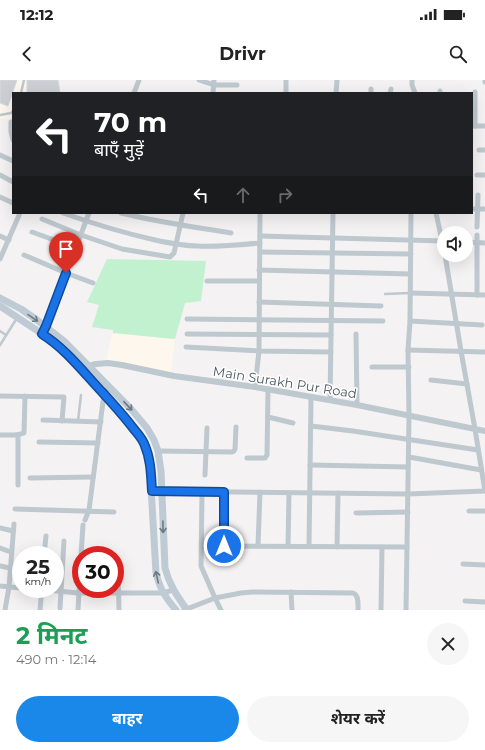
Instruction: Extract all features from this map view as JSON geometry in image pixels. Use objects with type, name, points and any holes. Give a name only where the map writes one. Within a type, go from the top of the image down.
[{"type":"main road","points":[[0,298],[21,309],[46,326],[64,341],[131,409],[147,428],[158,451],[161,472],[165,568],[168,580],[186,610]]},
{"type":"main road","points":[[0,306],[56,343],[104,394],[141,437],[145,446],[150,470],[156,573],[163,593],[176,610]]},
{"type":"street","points":[[134,92],[139,80]]},
{"type":"street","points":[[199,80],[237,85]]},
{"type":"street","points":[[286,80],[286,92]]},
{"type":"street","points":[[336,80],[336,92]]},
{"type":"street","points":[[213,92],[214,82]]},
{"type":"street","points":[[411,82],[413,92]]},
{"type":"street","points":[[476,92],[474,126],[485,126]]},
{"type":"street","points":[[11,122],[12,136]]},
{"type":"street","points":[[0,155],[12,161]]},
{"type":"street","points":[[477,175],[485,175]]},
{"type":"street","points":[[0,176],[12,182]]},
{"type":"street","points":[[477,227],[475,209],[478,195]]},
{"type":"street","points":[[0,197],[12,203]]},
{"type":"street","points":[[475,209],[485,209]]},
{"type":"street","points":[[0,259],[20,214]]},
{"type":"street","points":[[66,214],[131,235],[176,244],[199,246],[260,243]]},
{"type":"street","points":[[42,334],[89,214]]},
{"type":"street","points":[[125,214],[231,233]]},
{"type":"street","points":[[42,219],[81,235],[122,249],[170,257],[174,253],[183,214]]},
{"type":"street","points":[[255,387],[259,350],[260,214]]},
{"type":"street","points":[[330,400],[333,214]]},
{"type":"street","points":[[406,610],[409,457],[408,350],[410,322],[411,214]]},
{"type":"street","points":[[436,214],[439,226]]},
{"type":"street","points":[[32,232],[76,248]]},
{"type":"street","points":[[477,295],[478,235]]},
{"type":"street","points":[[0,236],[9,240]]},
{"type":"street","points":[[260,236],[437,241]]},
{"type":"street","points":[[473,243],[485,243]]},
{"type":"street","points":[[260,252],[410,254]]},
{"type":"street","points":[[24,255],[93,283]]},
{"type":"street","points":[[152,491],[408,494],[485,491],[476,429],[446,262]]},
{"type":"street","points":[[260,270],[410,274]]},
{"type":"street","points":[[207,281],[259,281]]},
{"type":"street","points":[[410,293],[485,295]]},
{"type":"street","points":[[259,302],[381,306]]},
{"type":"street","points":[[187,319],[383,321]]},
{"type":"street","points":[[410,322],[482,324]]},
{"type":"street","points":[[187,334],[331,335]]},
{"type":"street","points":[[356,334],[357,405]]},
{"type":"street","points":[[186,348],[330,352]]},
{"type":"street","points":[[408,350],[485,352]]},
{"type":"street","name":"Main Surakh Pur Road","points":[[81,369],[96,364],[122,365],[174,376],[255,387],[330,400],[485,431]]},
{"type":"street","points":[[372,367],[408,367]]},
{"type":"street","points":[[431,380],[467,384]]},
{"type":"street","points":[[82,546],[84,523],[89,510],[104,394],[109,387]]},
{"type":"street","points":[[247,458],[265,458],[267,456],[268,390]]},
{"type":"street","points":[[0,396],[64,397],[62,421]]},
{"type":"street","points":[[0,435],[18,435],[24,433],[25,396]]},
{"type":"street","points":[[309,546],[311,397]]},
{"type":"street","points":[[268,417],[293,423]]},
{"type":"street","points":[[43,420],[101,422]]},
{"type":"street","points":[[311,426],[478,450]]},
{"type":"street","points":[[158,451],[232,452],[234,451],[236,427]]},
{"type":"street","points":[[205,475],[207,428]]},
{"type":"street","points":[[18,435],[18,485]]},
{"type":"street","points":[[39,442],[98,443]]},
{"type":"street","points":[[409,457],[481,470]]},
{"type":"street","points":[[310,465],[408,467]]},
{"type":"street","points":[[30,478],[93,477]]},
{"type":"street","points":[[202,492],[201,566],[220,610]]},
{"type":"street","points":[[224,492],[224,546]]},
{"type":"street","points":[[258,546],[260,492]]},
{"type":"street","points":[[288,546],[289,493]]},
{"type":"street","points":[[337,547],[338,493]]},
{"type":"street","points":[[15,509],[89,510],[114,512]]},
{"type":"street","points":[[469,511],[485,511]]},
{"type":"street","points":[[356,513],[408,512]]},
{"type":"street","points":[[5,610],[9,587],[14,524]]},
{"type":"street","points":[[0,528],[13,532]]},
{"type":"street","points":[[45,546],[46,536]]},
{"type":"street","points":[[64,541],[64,546]]},
{"type":"street","points":[[202,546],[407,547]]},
{"type":"street","points":[[381,610],[382,547]]},
{"type":"street","points":[[0,548],[11,552]]},
{"type":"street","points":[[463,564],[485,565]]},
{"type":"street","points":[[0,566],[10,568]]},
{"type":"street","points":[[0,586],[12,587]]},
{"type":"street","points":[[124,593],[163,593],[173,590]]},
{"type":"street","points":[[186,610],[215,598],[252,592],[353,592],[357,596],[358,610]]},
{"type":"street","points":[[292,592],[292,610]]},
{"type":"street","points":[[40,610],[41,598]]},
{"type":"street","points":[[60,598],[60,608]]},
{"type":"street","points":[[78,598],[78,610]]},
{"type":"street","points":[[118,598],[118,610]]},
{"type":"street","points":[[465,601],[485,602]]},
{"type":"lane","points":[[21,92],[24,80]]},
{"type":"lane","points":[[0,115],[12,112]]},
{"type":"lane","points":[[385,294],[410,293]]},
{"type":"lane","points":[[0,345],[17,317]]},
{"type":"lane","points":[[0,331],[6,335]]},
{"type":"lane","points":[[78,421],[80,395]]},
{"type":"shaded area","points":[[0,80],[27,80],[27,92],[12,92],[12,120],[0,118]]},
{"type":"shaded area","points":[[112,333],[175,339],[171,372],[106,361]]},
{"type":"green space","points":[[107,259],[206,261],[201,301],[185,303],[175,339],[113,333],[113,330],[92,327],[99,305],[87,302]]},
{"type":"building","points":[[0,80],[17,80],[8,106],[0,103]]},
{"type":"building","points":[[27,80],[58,80],[60,92],[27,92]]},
{"type":"route","points":[[66,273],[42,334],[56,343],[70,357],[141,437],[148,458],[152,491],[224,492],[224,546]]}]
